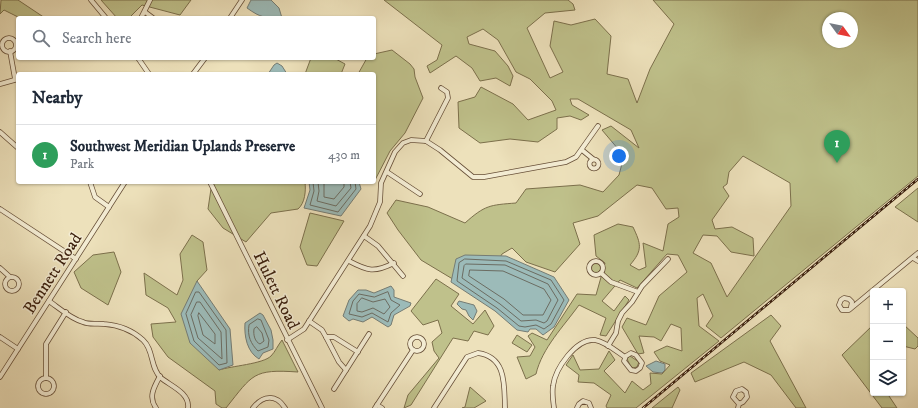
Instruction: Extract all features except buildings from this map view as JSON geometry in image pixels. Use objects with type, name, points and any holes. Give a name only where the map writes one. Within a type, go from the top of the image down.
[{"type":"street","points":[[91,0],[104,16]]},
{"type":"street","points":[[142,16],[150,0]]},
{"type":"street","points":[[231,16],[242,0]]},
{"type":"street","points":[[145,12],[150,16]]},
{"type":"street","points":[[0,84],[16,79],[10,51]]},
{"type":"street","points":[[139,60],[145,72]]},
{"type":"street","points":[[139,60],[148,72]]},
{"type":"street","points":[[196,72],[204,60]]},
{"type":"street","points":[[426,141],[448,98],[447,92],[441,88]]},
{"type":"street","points":[[287,340],[304,329],[364,236],[380,202],[381,184],[395,152],[403,143],[411,140],[426,141],[440,150],[473,177],[484,178],[566,162],[576,157],[598,126]]},
{"type":"street","points":[[0,132],[16,146]]},
{"type":"street","points":[[582,150],[593,159]]},
{"type":"street","points":[[387,172],[420,194]]},
{"type":"street","points":[[91,184],[95,197],[109,207]]},
{"type":"street","name":"Bennett Road","points":[[0,377],[124,184]]},
{"type":"street","name":"Hulett Road","points":[[211,184],[322,408]]},
{"type":"street","points":[[0,209],[76,259]]},
{"type":"street","points":[[364,236],[378,246],[394,263],[403,276]]},
{"type":"street","points":[[851,307],[918,254]]},
{"type":"street","points":[[913,258],[918,261]]},
{"type":"street","points":[[608,346],[616,333],[621,315],[638,292],[668,259]]},
{"type":"street","points":[[349,261],[366,270],[381,269],[394,263]]},
{"type":"street","points":[[0,268],[10,278]]},
{"type":"street","points":[[601,273],[611,282],[638,292]]},
{"type":"street","points":[[49,301],[85,323],[116,325],[126,329],[142,339],[149,347],[154,366],[160,376],[183,393],[189,403],[188,408]]},
{"type":"street","points":[[46,378],[46,344],[66,312]]},
{"type":"street","points":[[309,321],[322,330],[339,362],[346,370]]},
{"type":"street","points":[[334,389],[369,334]]},
{"type":"street","points":[[0,337],[18,349]]},
{"type":"street","points":[[326,337],[334,337],[358,352]]},
{"type":"street","points":[[554,408],[554,383],[558,372],[572,350],[579,344],[589,340],[598,341],[625,357]]},
{"type":"street","points":[[382,408],[376,406],[413,350]]},
{"type":"street","points":[[434,408],[467,357],[478,353],[493,360],[501,369],[505,408]]},
{"type":"street","points":[[630,354],[636,355],[641,361],[640,368],[636,371],[631,370],[624,362],[625,357],[630,354]]},
{"type":"street","points":[[156,408],[153,403],[152,395],[160,376]]},
{"type":"street","points":[[254,408],[261,399],[272,397],[279,400],[285,408]]},
{"type":"street","points":[[577,408],[578,404],[584,401],[588,403],[591,408]]},
{"type":"green space","points":[[1,0],[18,0],[42,16],[16,16],[4,10],[0,14]]},
{"type":"green space","points":[[101,0],[191,0],[180,15],[142,5],[131,16],[115,16]]},
{"type":"green space","points":[[384,0],[568,0],[573,4],[575,10],[545,13],[527,28],[550,78],[563,72],[550,46],[554,21],[571,25],[595,19],[611,36],[607,74],[628,79],[637,103],[650,69],[674,24],[653,0],[918,0],[918,176],[721,338],[706,326],[713,316],[703,294],[697,298],[699,326],[719,341],[636,408],[607,408],[606,406],[611,395],[594,383],[578,382],[579,375],[566,365],[573,355],[580,370],[599,369],[609,351],[615,360],[604,371],[625,393],[632,381],[643,390],[651,384],[650,373],[662,374],[670,365],[660,361],[654,352],[667,346],[682,351],[681,328],[671,324],[661,341],[654,337],[639,336],[644,353],[638,354],[622,327],[627,318],[646,325],[659,296],[687,272],[678,255],[667,254],[637,288],[620,280],[602,301],[614,311],[625,296],[629,300],[606,336],[600,335],[606,318],[579,305],[548,346],[536,374],[526,379],[517,357],[530,356],[535,347],[528,336],[532,333],[547,340],[577,294],[596,295],[605,263],[596,256],[594,235],[618,224],[633,227],[638,238],[639,251],[630,265],[639,270],[646,267],[643,243],[663,251],[668,224],[679,217],[678,208],[666,209],[652,188],[637,185],[598,216],[573,223],[580,244],[555,272],[526,262],[512,248],[502,254],[492,271],[456,281],[421,260],[387,213],[396,200],[428,207],[465,223],[483,209],[488,207],[500,204],[516,203],[526,189],[580,185],[603,192],[619,175],[624,156],[602,130],[611,126],[639,148],[631,130],[578,99],[570,99],[572,105],[589,115],[581,120],[570,116],[557,118],[557,129],[538,142],[510,139],[480,143],[459,128],[458,102],[475,97],[481,87],[513,104],[528,120],[556,110],[552,101],[530,79],[516,72],[498,40],[483,29],[467,37],[469,44],[495,51],[508,66],[513,76],[510,86],[496,78],[480,81],[472,68],[456,56],[430,73],[427,66],[437,60],[442,45]],"holes":[[[743,156],[790,183],[791,206],[727,297],[711,263],[693,253],[703,235],[717,236],[731,252],[754,256],[753,238],[732,227],[715,229],[712,220],[729,196],[723,187],[727,184],[729,172]]]},
{"type":"green space","points":[[392,50],[410,64],[414,69],[415,77],[423,98],[405,133],[390,151],[376,178],[376,72],[359,72],[366,60],[376,60],[376,54]]},
{"type":"green space","points":[[310,60],[338,60],[345,64],[342,72],[306,72]]},
{"type":"green space","points":[[212,184],[305,184],[304,200],[298,209],[271,213],[246,242],[223,228],[208,209]]},
{"type":"green space","points":[[918,188],[918,222],[895,207]]},
{"type":"green space","points":[[310,213],[344,221],[317,266],[307,265],[300,247]]},
{"type":"green space","points":[[192,235],[203,242],[207,270],[197,281],[219,370],[267,359],[271,356],[282,340],[298,372],[272,372],[255,376],[242,388],[226,408],[222,408],[216,404],[215,391],[168,357],[153,337],[151,324],[176,322],[168,308],[146,295],[144,273],[177,295],[183,280],[180,254]]},
{"type":"green space","points":[[114,252],[121,272],[108,305],[81,288],[74,272],[93,255]]},
{"type":"green space","points":[[596,263],[601,268],[596,273],[591,268]]},
{"type":"green space","points":[[436,279],[459,294],[451,306],[473,324],[485,310],[494,326],[488,335],[474,331],[468,341],[453,338],[411,405],[404,408],[408,395],[439,358],[434,351],[432,342],[442,333],[438,320],[423,325],[411,311]]},
{"type":"green space","points":[[771,315],[781,326],[770,341],[806,408],[796,408],[771,375],[744,362],[695,382],[691,373]]},
{"type":"green space","points":[[906,327],[918,338],[918,346],[915,349],[906,347]]},
{"type":"green space","points":[[870,328],[870,392],[842,355]]},
{"type":"green space","points":[[517,335],[532,345],[527,352],[512,343]]},
{"type":"green space","points":[[630,356],[639,362],[637,367],[633,368],[630,365],[627,359]]},
{"type":"green space","points":[[470,387],[486,401],[474,408],[462,408],[465,407]]},
{"type":"green space","points":[[678,387],[680,390],[672,408],[652,408]]},
{"type":"green space","points":[[873,396],[889,396],[897,408],[882,408]]},
{"type":"water","points":[[251,0],[271,0],[279,8],[281,16],[260,16],[247,8]]},
{"type":"water","points":[[277,63],[282,66],[286,72],[269,72]]},
{"type":"water","points":[[309,184],[360,184],[361,189],[341,216],[304,208],[310,190]]},
{"type":"water","points":[[465,255],[506,256],[554,277],[569,300],[554,327],[543,335],[536,329],[530,329],[528,332],[517,330],[495,311],[451,282],[456,259]]},
{"type":"water","points":[[197,281],[230,329],[233,365],[219,370],[190,343],[181,314]]},
{"type":"water","points":[[391,286],[394,290],[394,297],[411,303],[410,306],[394,315],[391,325],[388,327],[372,317],[363,322],[353,319],[349,321],[343,316],[349,300],[358,290],[366,290],[374,293]]},
{"type":"water","points":[[459,301],[474,305],[477,311],[473,320],[466,310],[462,309],[457,304]]},
{"type":"water","points":[[260,313],[263,315],[271,330],[273,349],[263,353],[259,359],[249,348],[247,343],[245,323]]},
{"type":"water","points":[[656,361],[665,364],[665,370],[662,373],[653,372],[646,366]]},
{"type":"railway","points":[[643,408],[918,179]]},
{"type":"place","name":"Southwest Meridian Uplands Preserve","points":[[837,163]]}]
